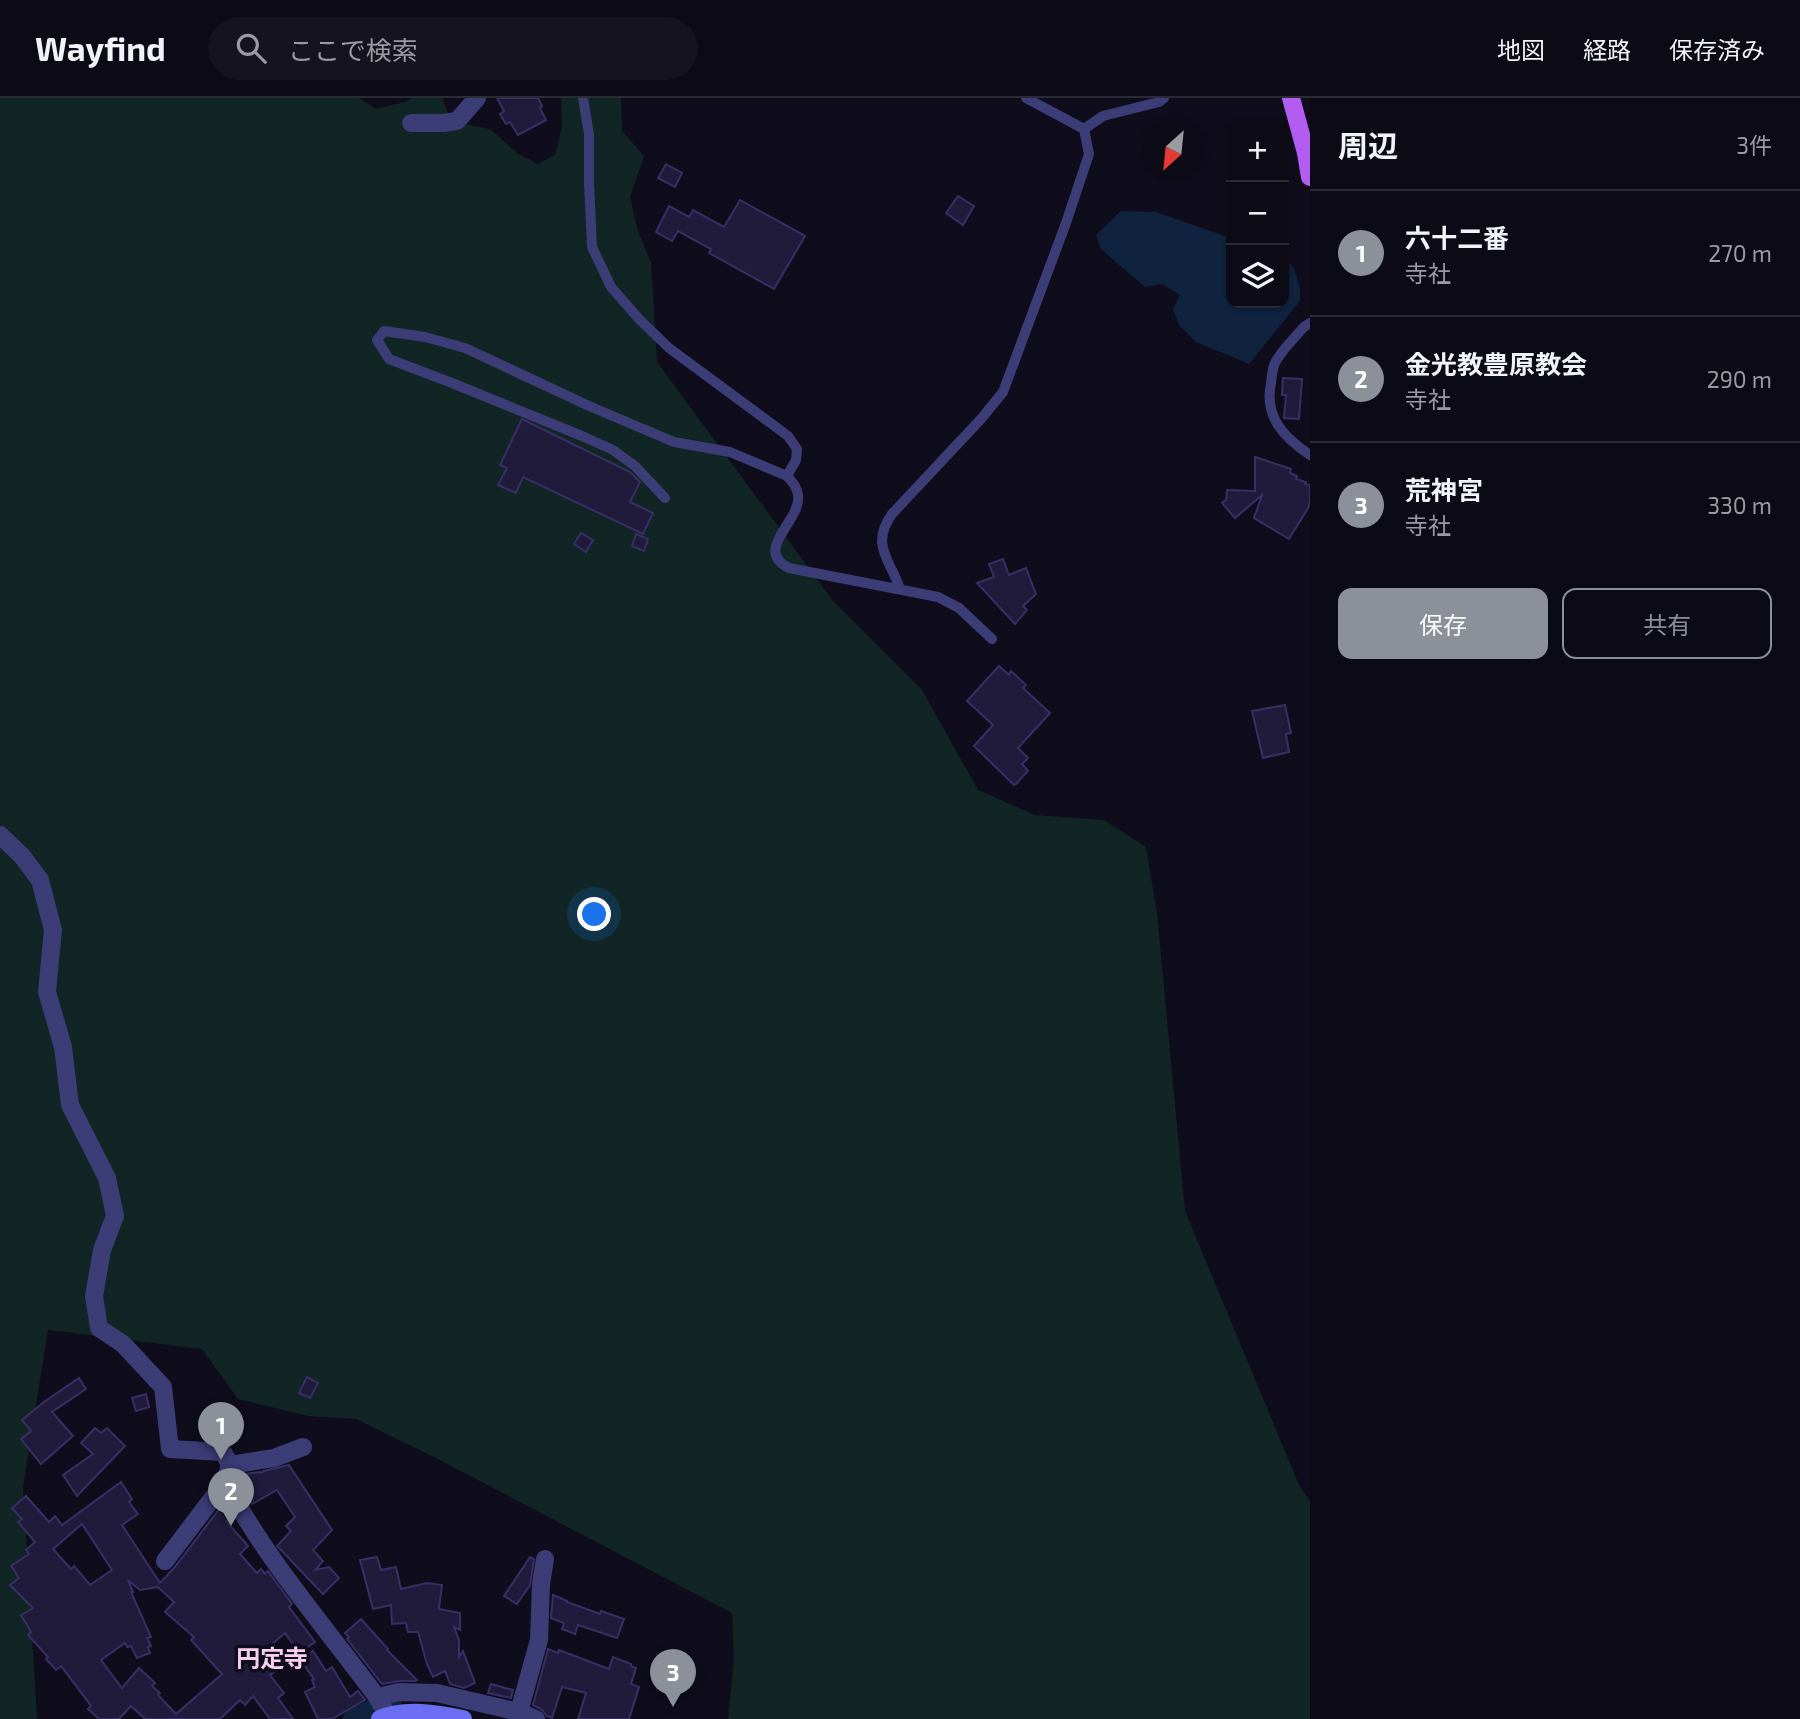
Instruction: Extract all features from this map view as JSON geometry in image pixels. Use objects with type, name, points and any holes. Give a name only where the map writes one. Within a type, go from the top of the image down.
[{"type":"main road","points":[[1291,98],[1308,152],[1310,177]]},
{"type":"main road","points":[[383,1712],[463,1719]]},
{"type":"street","points":[[411,123],[457,121],[477,98]]},
{"type":"street","points":[[0,835],[22,856],[40,880],[53,930],[47,992],[63,1047],[70,1105],[107,1178],[115,1216],[102,1250],[94,1296],[99,1328],[123,1344],[163,1387],[170,1449],[223,1452],[228,1474],[270,1556],[383,1712],[399,1692],[437,1693],[523,1717],[539,1640],[541,1584],[545,1559]]},
{"type":"street","points":[[165,1561],[228,1474],[303,1447]]},
{"type":"lane","points":[[583,98],[589,134],[592,247],[611,287],[639,320],[669,348],[788,436],[797,449],[796,460],[787,476]]},
{"type":"lane","points":[[1026,98],[1084,129]]},
{"type":"lane","points":[[1084,129],[1104,116],[1159,102],[1164,98]]},
{"type":"lane","points":[[900,589],[883,555],[883,526],[1003,392],[1089,154],[1084,129]]},
{"type":"lane","points":[[1310,323],[1274,363],[1269,403],[1274,419],[1284,434],[1310,455]]},
{"type":"lane","points":[[665,498],[635,466],[612,450],[389,359],[377,340],[384,331],[425,337],[465,348],[589,407],[674,443],[730,452],[787,476],[798,495],[797,504],[776,545],[775,555],[780,563],[789,568],[938,597],[959,608],[992,639]]},
{"type":"green space","points":[[0,98],[359,98],[376,109],[412,98],[442,98],[449,116],[464,124],[490,129],[517,153],[538,164],[555,155],[562,127],[561,98],[621,98],[622,131],[644,156],[630,197],[637,228],[651,263],[657,362],[833,601],[922,690],[978,790],[1035,815],[1104,820],[1146,847],[1157,913],[1185,1211],[1299,1485],[1310,1501],[1310,1719],[728,1719],[734,1658],[732,1613],[356,1419],[308,1416],[238,1399],[202,1349],[48,1330],[23,1487],[37,1719],[0,1719]]},
{"type":"water","points":[[1121,211],[1156,212],[1226,236],[1226,308],[1289,308],[1289,263],[1293,266],[1300,288],[1300,301],[1249,364],[1196,342],[1179,325],[1173,309],[1180,295],[1162,284],[1145,287],[1101,249],[1096,235]]},
{"type":"building","points":[[497,98],[538,98],[546,120],[518,135],[510,122],[506,124],[500,114],[504,111]]},
{"type":"building","points":[[666,164],[682,173],[675,187],[658,178]]},
{"type":"building","points":[[958,196],[974,206],[963,225],[946,213]]},
{"type":"building","points":[[740,200],[805,236],[774,289],[709,253],[711,249],[678,231],[672,241],[656,232],[669,206],[689,217],[693,210],[724,227]]},
{"type":"building","points":[[1283,378],[1302,379],[1299,419],[1284,418],[1286,395],[1282,395]]},
{"type":"building","points":[[522,419],[630,472],[640,482],[630,502],[653,513],[643,534],[523,477],[516,493],[498,485],[507,468],[500,465]]},
{"type":"building","points":[[1255,457],[1291,469],[1290,473],[1297,476],[1296,479],[1310,485],[1308,508],[1289,539],[1254,518],[1262,495],[1235,518],[1222,503],[1226,500],[1227,490],[1255,491]]},
{"type":"building","points":[[581,533],[593,540],[586,552],[574,544]]},
{"type":"building","points":[[636,534],[648,539],[644,551],[632,546]]},
{"type":"building","points":[[1003,559],[1009,575],[1026,568],[1036,594],[1023,606],[1027,610],[1015,624],[977,583],[994,577],[989,564]]},
{"type":"building","points":[[999,666],[1009,675],[1011,671],[1026,685],[1023,688],[1050,713],[1018,748],[1028,758],[1022,764],[1028,771],[1014,785],[974,746],[993,725],[967,701]]},
{"type":"building","points":[[1285,705],[1291,733],[1286,734],[1289,752],[1263,758],[1252,711]]},
{"type":"building","points":[[307,1377],[318,1383],[310,1398],[299,1393]]},
{"type":"building","points":[[79,1378],[86,1389],[52,1412],[73,1436],[41,1464],[21,1439],[31,1431],[22,1420]]},
{"type":"building","points":[[146,1394],[149,1407],[136,1411],[132,1398]]},
{"type":"building","points":[[95,1428],[101,1433],[107,1428],[125,1446],[77,1496],[63,1475],[93,1454],[81,1443]]},
{"type":"building","points":[[289,1465],[332,1530],[313,1550],[323,1561],[315,1570],[329,1567],[339,1578],[323,1594],[277,1546],[291,1531],[286,1526],[295,1517],[277,1490],[252,1504],[238,1478],[245,1474],[261,1473]]},
{"type":"building","points":[[121,1482],[132,1499],[129,1502],[138,1514],[122,1525],[160,1583],[224,1503],[231,1516],[226,1521],[248,1546],[240,1554],[257,1573],[261,1569],[265,1574],[268,1571],[292,1604],[289,1607],[315,1642],[299,1653],[285,1633],[263,1652],[276,1671],[270,1675],[284,1693],[278,1698],[293,1719],[270,1719],[253,1696],[245,1705],[240,1700],[220,1719],[145,1719],[131,1706],[119,1719],[99,1719],[88,1709],[91,1706],[61,1666],[56,1670],[28,1635],[31,1632],[21,1615],[33,1608],[10,1585],[19,1578],[11,1566],[29,1554],[26,1550],[35,1542],[18,1522],[22,1519],[12,1508],[26,1496],[49,1522],[55,1516],[62,1525]],"holes":[[[82,1524],[112,1570],[90,1585],[74,1566],[71,1569],[53,1549]],[[128,1580],[140,1590],[158,1587],[174,1602],[165,1612],[194,1637],[191,1640],[222,1674],[176,1714],[158,1695],[160,1693],[152,1686],[155,1683],[139,1668],[122,1688],[101,1660],[125,1643],[127,1647],[131,1646],[137,1658],[150,1653],[148,1647],[151,1646],[147,1638],[151,1637]]]},
{"type":"building","points":[[377,1557],[381,1570],[396,1567],[401,1589],[427,1583],[442,1585],[439,1609],[460,1613],[460,1630],[454,1627],[459,1640],[459,1657],[463,1651],[475,1683],[464,1688],[450,1684],[445,1671],[433,1677],[418,1632],[408,1632],[406,1623],[392,1624],[391,1605],[373,1609],[360,1560]]},
{"type":"building","points":[[530,1557],[534,1559],[530,1585],[517,1604],[504,1596]]},
{"type":"building","points":[[553,1595],[600,1614],[601,1611],[624,1619],[617,1638],[578,1625],[575,1634],[562,1629],[564,1623],[551,1618]]},
{"type":"building","points":[[361,1619],[417,1680],[382,1684],[345,1633]]},
{"type":"building","points":[[548,1649],[558,1653],[559,1650],[609,1669],[613,1657],[636,1668],[631,1684],[639,1687],[629,1719],[578,1719],[586,1693],[562,1687],[552,1718],[533,1705]]},
{"type":"building","points":[[313,1651],[326,1671],[332,1667],[350,1697],[358,1691],[365,1700],[332,1719],[318,1719],[305,1692],[315,1687],[312,1680],[314,1679],[300,1660]]},
{"type":"building","points":[[491,1684],[513,1690],[511,1698],[488,1693]]},
{"type":"waterway","points":[[352,1719],[393,1700]]},
{"type":"place","name":"六十二番","points":[[221,1460]]},
{"type":"place","name":"金光教豊原教会","points":[[231,1526]]},
{"type":"place","name":"荒神宮","points":[[673,1707]]},
{"type":"district","name":"円定寺","points":[[272,1657]]}]
